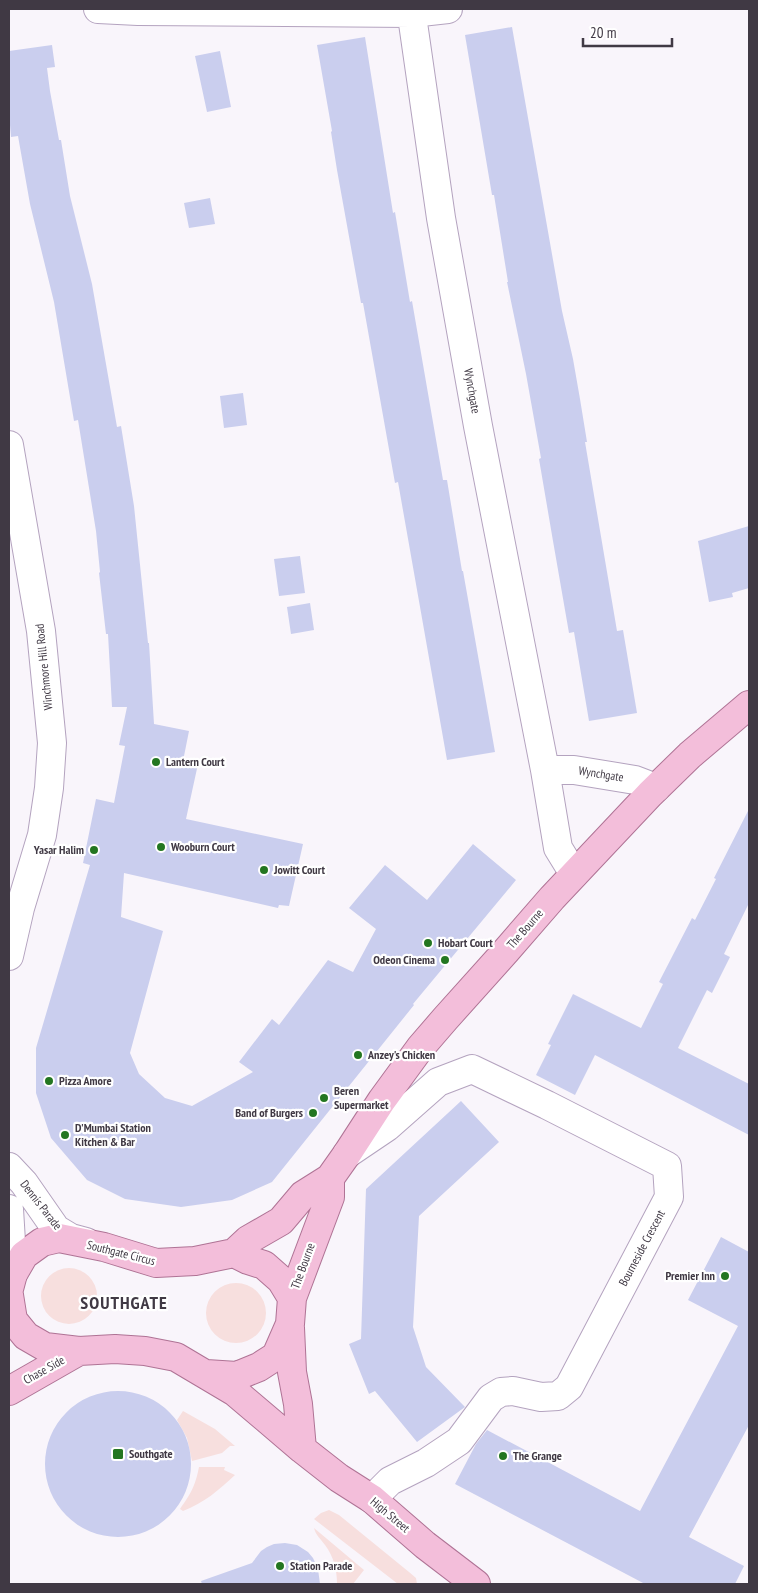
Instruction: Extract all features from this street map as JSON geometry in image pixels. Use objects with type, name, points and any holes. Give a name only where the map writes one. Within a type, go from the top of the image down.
[{"type":"main road","name":"The Bourne","points":[[234,1253],[248,1240],[281,1221],[303,1195],[330,1178],[382,1100],[420,1048],[445,1019],[574,874],[656,788],[690,755],[749,705]]},
{"type":"main road","name":"The Bourne","points":[[291,1311],[330,1196],[330,1178]]},
{"type":"main road","name":"Southgate Circus","points":[[10,1286],[24,1255],[42,1242],[59,1238],[104,1247],[156,1263],[195,1261],[234,1253]]},
{"type":"main road","points":[[234,1253],[264,1265],[281,1280],[291,1311],[292,1372],[298,1404],[302,1449]]},
{"type":"main road","points":[[10,1286],[13,1320],[26,1336],[45,1348],[79,1351],[115,1349],[155,1352],[176,1357],[206,1374],[237,1376],[259,1367],[276,1356],[291,1311]]},
{"type":"main road","name":"Chase Side","points":[[9,1391],[79,1351]]},
{"type":"main road","name":"High Street","points":[[206,1374],[235,1392],[302,1449],[339,1478],[372,1499],[425,1545],[476,1584]]},
{"type":"street","points":[[98,9],[138,11],[411,11],[448,9]]},
{"type":"street","name":"Wynchgate","points":[[411,11],[441,218],[478,426],[545,770],[558,848],[574,874]]},
{"type":"street","name":"Winchmore Hill Road","points":[[9,445],[41,631],[52,743],[49,788],[42,835],[9,956]]},
{"type":"street","name":"Wynchgate","points":[[545,770],[574,770],[635,780],[656,788]]},
{"type":"street","name":"Bourneside Crescent","points":[[347,1154],[387,1127],[438,1082],[472,1069],[554,1108],[667,1166],[669,1197],[569,1387],[558,1396],[541,1397],[513,1391],[502,1392],[491,1398],[460,1441],[426,1463],[390,1481],[372,1499]]},
{"type":"street","name":"Dennis Parade","points":[[9,1167],[24,1182],[56,1229],[71,1238],[104,1247]]},
{"type":"street","points":[[9,1209],[10,1286]]},
{"type":"shaded area","points":[[69,1268],[80,1270],[89,1276],[95,1285],[97,1296],[95,1307],[89,1316],[80,1322],[69,1324],[58,1322],[49,1316],[43,1307],[41,1296],[43,1285],[49,1276],[58,1270]]},
{"type":"shaded area","points":[[236,1283],[253,1288],[261,1296],[266,1313],[261,1330],[253,1338],[236,1343],[219,1338],[211,1330],[206,1313],[211,1296],[219,1288]]},
{"type":"shaded area","points":[[183,1411],[215,1429],[235,1446],[230,1446],[222,1453],[192,1461],[187,1438],[177,1420]]},
{"type":"shaded area","points":[[199,1467],[225,1467],[224,1470],[235,1475],[211,1496],[183,1511],[180,1509],[192,1490]]},
{"type":"shaded area","points":[[329,1510],[339,1515],[409,1572],[416,1578],[417,1584],[398,1584],[314,1519],[321,1513]]},
{"type":"shaded area","points":[[314,1528],[364,1570],[353,1584],[337,1584],[333,1559]]},
{"type":"building","points":[[512,27],[562,311],[580,399],[587,442],[585,442],[617,631],[623,630],[637,713],[589,721],[574,632],[569,633],[539,459],[541,458],[507,282],[494,195],[492,195],[465,35]]},
{"type":"building","points":[[365,37],[393,213],[395,212],[410,302],[412,301],[443,480],[447,480],[495,752],[447,760],[398,482],[395,483],[363,303],[361,303],[317,45]]},
{"type":"building","points":[[52,45],[55,67],[47,68],[50,91],[59,140],[61,140],[70,196],[92,284],[117,427],[121,426],[134,506],[149,643],[154,724],[189,731],[183,761],[198,764],[186,819],[303,844],[289,906],[279,905],[278,908],[124,873],[121,917],[163,931],[130,1053],[139,1074],[165,1098],[192,1106],[253,1072],[239,1062],[272,1019],[279,1025],[328,960],[353,972],[376,929],[349,908],[385,865],[427,900],[473,844],[516,880],[413,1004],[272,1182],[232,1200],[181,1207],[125,1199],[87,1180],[51,1138],[36,1093],[36,1048],[90,865],[83,863],[96,799],[114,803],[125,746],[119,745],[127,707],[112,707],[108,634],[106,634],[96,531],[78,420],[74,421],[54,302],[30,204],[18,136],[11,137],[9,51]]},
{"type":"building","points":[[220,51],[231,107],[207,112],[195,56]]},
{"type":"building","points":[[210,198],[215,224],[189,228],[184,203]]},
{"type":"building","points":[[243,393],[247,425],[224,428],[220,396]]},
{"type":"building","points":[[749,526],[749,588],[732,593],[733,597],[709,602],[698,541]]},
{"type":"building","points":[[300,556],[305,593],[279,596],[274,559]]},
{"type":"building","points":[[310,603],[314,630],[291,634],[287,607]]},
{"type":"building","points":[[749,809],[749,903],[724,954],[730,957],[712,993],[707,990],[678,1048],[749,1084],[749,1135],[595,1055],[575,1095],[536,1075],[551,1045],[548,1044],[573,994],[641,1028],[663,984],[659,982],[692,918],[695,920]]},
{"type":"building","points":[[461,1101],[499,1142],[419,1216],[413,1327],[426,1367],[465,1407],[417,1442],[375,1391],[369,1394],[349,1344],[361,1339],[366,1189]]},
{"type":"building","name":"The Grange","points":[[721,1237],[749,1252],[749,1425],[689,1537],[744,1566],[735,1584],[645,1584],[455,1484],[476,1444],[487,1430],[640,1511],[738,1326],[688,1300]]},
{"type":"building","points":[[118,1391],[146,1396],[170,1412],[186,1436],[191,1464],[186,1492],[170,1516],[146,1532],[118,1537],[90,1532],[66,1516],[50,1492],[45,1464],[50,1436],[66,1412],[90,1396]]},
{"type":"building","name":"Station Parade","points":[[285,1543],[297,1545],[308,1552],[318,1569],[320,1584],[202,1584],[201,1581],[252,1563],[261,1551],[267,1547]]},
{"type":"place","name":"Lantern Court","points":[[156,762]]},
{"type":"place","name":"Wooburn Court","points":[[161,847]]},
{"type":"place","name":"Yasar Halim","points":[[94,850]]},
{"type":"place","name":"Jowitt Court","points":[[264,870]]},
{"type":"place","name":"Hobart Court","points":[[428,943]]},
{"type":"place","name":"Odeon Cinema","points":[[445,960]]},
{"type":"place","name":"Anzey's Chicken","points":[[358,1055]]},
{"type":"place","name":"Pizza Amore","points":[[49,1081]]},
{"type":"place","name":"Beren Supermarket","points":[[324,1098]]},
{"type":"place","name":"Band of Burgers","points":[[313,1113]]},
{"type":"place","name":"D'Mumbai Station Kitchen & Bar","points":[[65,1135]]},
{"type":"place","name":"Premier Inn","points":[[725,1276]]},
{"type":"place","name":"Southgate","points":[[118,1454]]},
{"type":"place","name":"The Grange","points":[[503,1456]]},
{"type":"place","name":"Station Parade","points":[[280,1566]]},
{"type":"district","name":"SOUTHGATE","points":[[124,1303]]}]
